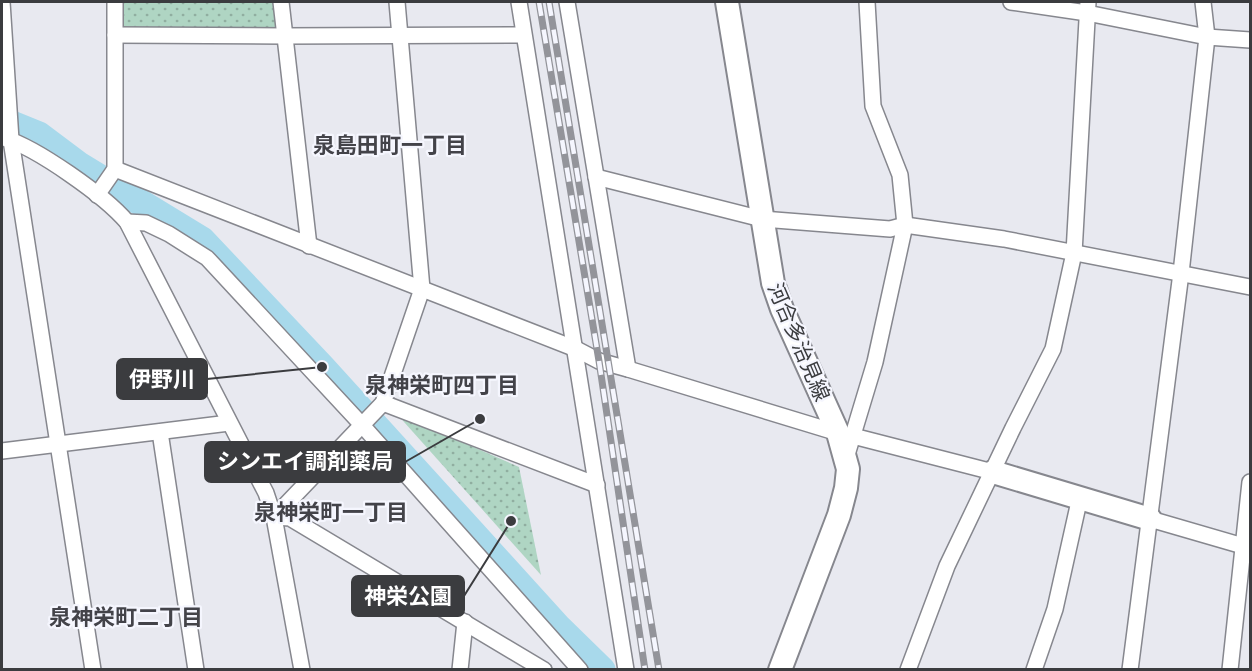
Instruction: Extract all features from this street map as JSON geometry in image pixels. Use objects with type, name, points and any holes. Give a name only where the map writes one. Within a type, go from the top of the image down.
[{"type":"main road","name":"河合多治見線","points":[[728,2],[772,283],[782,309],[846,434],[848,469],[839,515],[780,669]]},
{"type":"main road","points":[[993,472],[1150,519]]},
{"type":"street","points":[[2,2],[6,138],[58,444],[93,669]]},
{"type":"street","points":[[97,195],[115,169],[115,2]]},
{"type":"street","points":[[281,2],[309,246]]},
{"type":"street","points":[[274,517],[383,403],[422,289],[398,2]]},
{"type":"street","points":[[519,2],[626,669]]},
{"type":"street","points":[[567,2],[628,369]]},
{"type":"street","points":[[846,434],[875,362],[905,225],[900,175],[873,106],[867,2]]},
{"type":"street","points":[[1011,2],[1088,7],[1207,37],[1251,40]]},
{"type":"street","points":[[1131,669],[1181,273],[1207,37],[1203,2]]},
{"type":"street","points":[[908,669],[947,566],[1053,348],[1074,253],[1088,7]]},
{"type":"street","points":[[115,35],[523,35]]},
{"type":"street","points":[[6,138],[44,157],[114,206],[127,222],[266,493],[274,517],[302,669]]},
{"type":"street","points":[[115,169],[576,349],[599,361],[846,434],[993,472]]},
{"type":"street","points":[[596,177],[762,219],[890,229],[905,225],[1004,239],[1251,287]]},
{"type":"street","points":[[127,222],[146,223],[169,234],[207,258],[362,425],[580,669]]},
{"type":"street","points":[[383,403],[597,485]]},
{"type":"street","points":[[2,451],[229,423]]},
{"type":"street","points":[[160,432],[196,669]]},
{"type":"street","points":[[1230,669],[1247,547],[1251,482]]},
{"type":"street","points":[[1034,669],[1055,609],[1080,497]]},
{"type":"street","points":[[274,517],[290,518],[544,669]]},
{"type":"street","points":[[1150,519],[1247,547]]},
{"type":"street","points":[[460,669],[465,622]]},
{"type":"green space","points":[[122,2],[273,2],[276,26],[271,30],[126,29],[122,26]]},
{"type":"green space","points":[[398,414],[519,467],[541,575],[404,422]]},
{"type":"waterway","points":[[2,120],[39,135],[79,165],[202,240],[322,367],[559,628],[602,670]]},
{"type":"railway","points":[[539,2],[599,361],[645,670]]},
{"type":"railway","points":[[549,2],[659,670]]},
{"type":"place","name":"伊野川","points":[[322,367]]},
{"type":"place","name":"シンエイ調剤薬局","points":[[480,419]]},
{"type":"place","name":"神栄公園","points":[[511,521]]},
{"type":"district","name":"泉島田町一丁目","points":[[390,145]]},
{"type":"district","name":"泉神栄町四丁目","points":[[442,385]]},
{"type":"district","name":"泉神栄町一丁目","points":[[331,512]]},
{"type":"district","name":"泉神栄町二丁目","points":[[126,617]]}]
